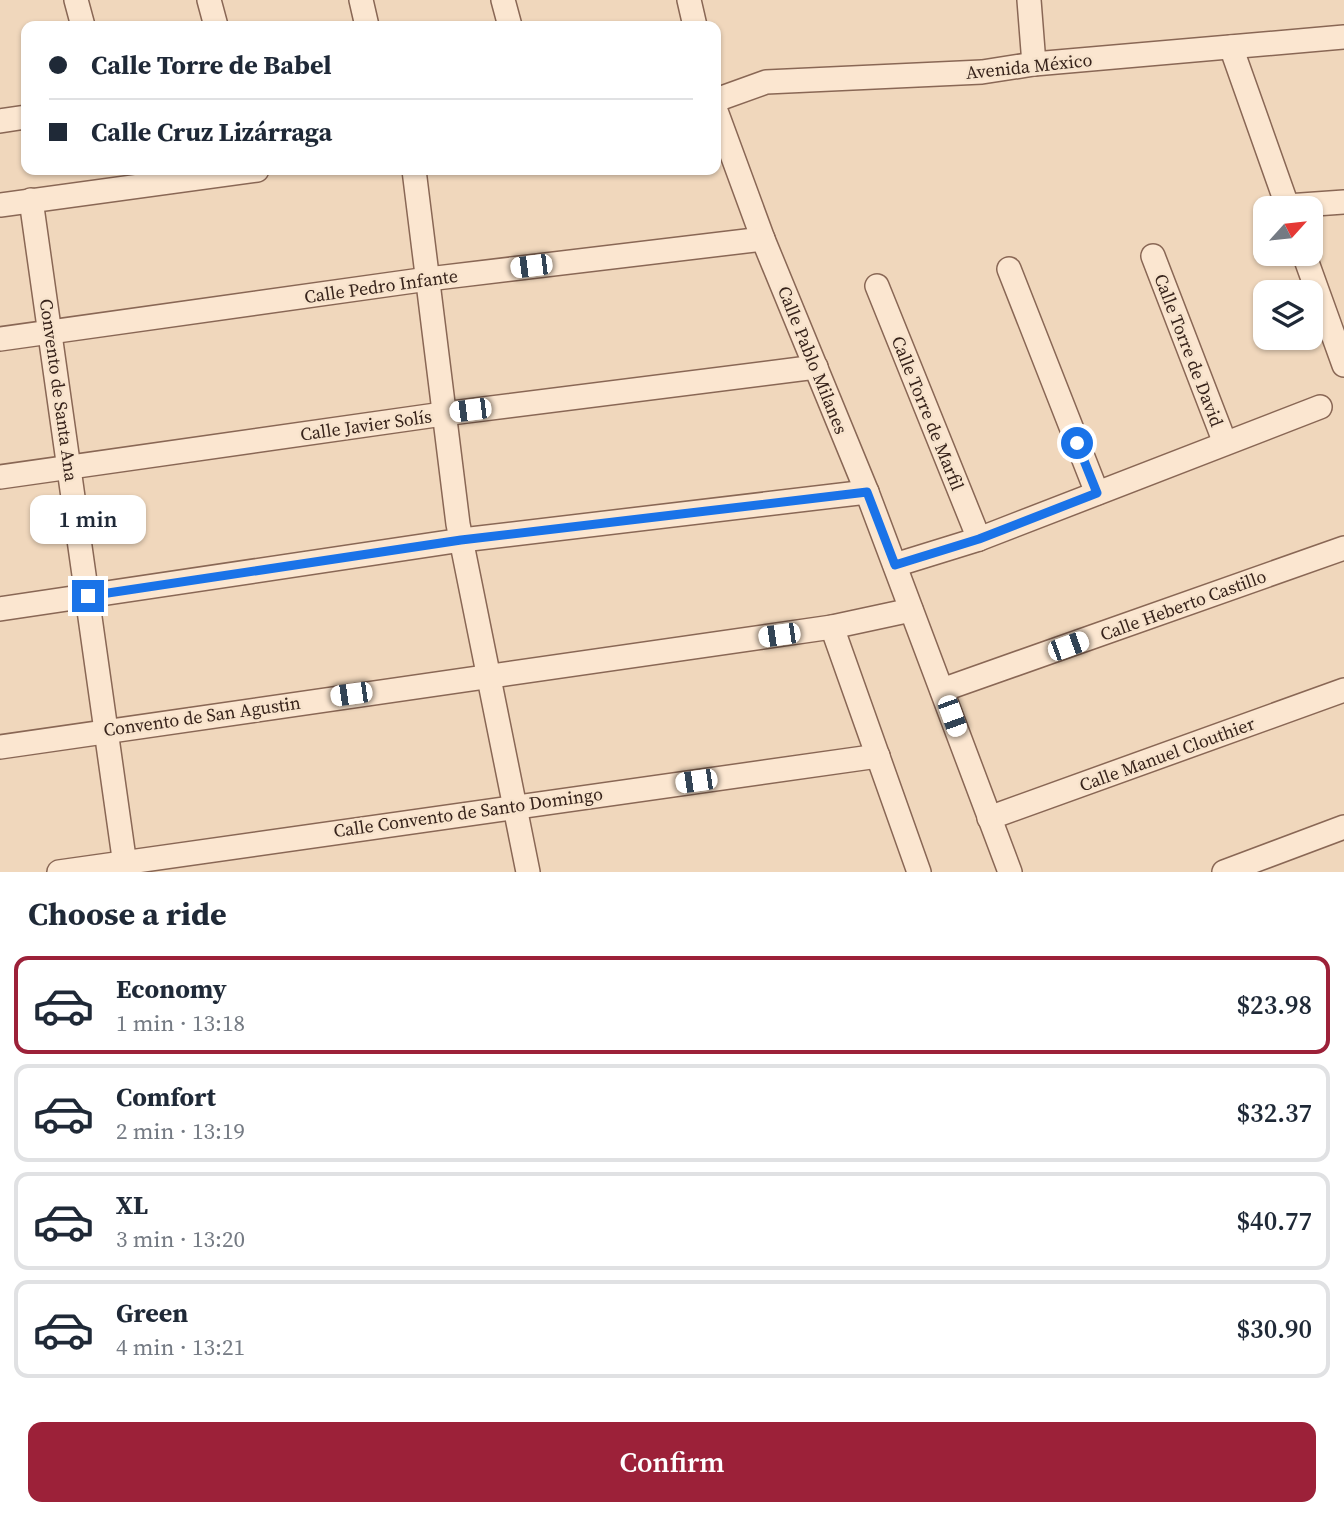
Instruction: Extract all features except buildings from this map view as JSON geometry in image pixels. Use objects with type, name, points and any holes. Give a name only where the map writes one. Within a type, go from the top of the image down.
[{"type":"street","points":[[76,0],[82,21]]},
{"type":"street","points":[[209,0],[215,21]]},
{"type":"street","points":[[361,0],[366,21]]},
{"type":"street","points":[[503,0],[509,21]]},
{"type":"street","points":[[689,0],[694,21]]},
{"type":"street","points":[[1029,0],[1034,64]]},
{"type":"street","name":"Avenida México","points":[[721,98],[766,82],[982,72],[1034,64],[1344,37]]},
{"type":"street","points":[[1231,47],[1284,196]]},
{"type":"street","points":[[0,121],[21,118]]},
{"type":"street","name":"Calle Pablo Milanes","points":[[721,125],[763,239],[867,492],[1010,872]]},
{"type":"street","points":[[0,205],[219,175]]},
{"type":"street","points":[[415,175],[461,540],[528,872]]},
{"type":"street","name":"Convento de Santa Ana","points":[[31,200],[71,466],[125,867]]},
{"type":"street","points":[[1323,204],[1344,202]]},
{"type":"street","name":"Calle Pedro Infante","points":[[0,339],[428,279],[763,239]]},
{"type":"street","name":"Calle Torre de David","points":[[1153,256],[1225,443]]},
{"type":"street","points":[[1308,266],[1344,364]]},
{"type":"street","points":[[1009,269],[1097,493]]},
{"type":"street","name":"Calle Torre de Marfil","points":[[877,286],[979,539]]},
{"type":"street","name":"Calle Javier Solís","points":[[0,477],[443,414],[816,367]]},
{"type":"street","points":[[895,565],[979,539],[1320,407]]},
{"type":"street","points":[[0,609],[461,540],[867,492]]},
{"type":"street","name":"Calle Heberto Castillo","points":[[942,690],[1344,548]]},
{"type":"street","name":"Convento de San Agustin","points":[[0,747],[488,674],[832,627],[911,610]]},
{"type":"street","points":[[832,627],[919,872]]},
{"type":"street","name":"Calle Manuel Clouthier","points":[[989,818],[1344,690]]},
{"type":"street","name":"Calle Convento de Santo Domingo","points":[[59,872],[125,867],[514,805],[878,756]]},
{"type":"street","points":[[1224,872],[1344,827]]},
{"type":"route","points":[[88,596],[461,540],[867,492],[895,565],[979,539],[1097,493],[1077,443]]}]
